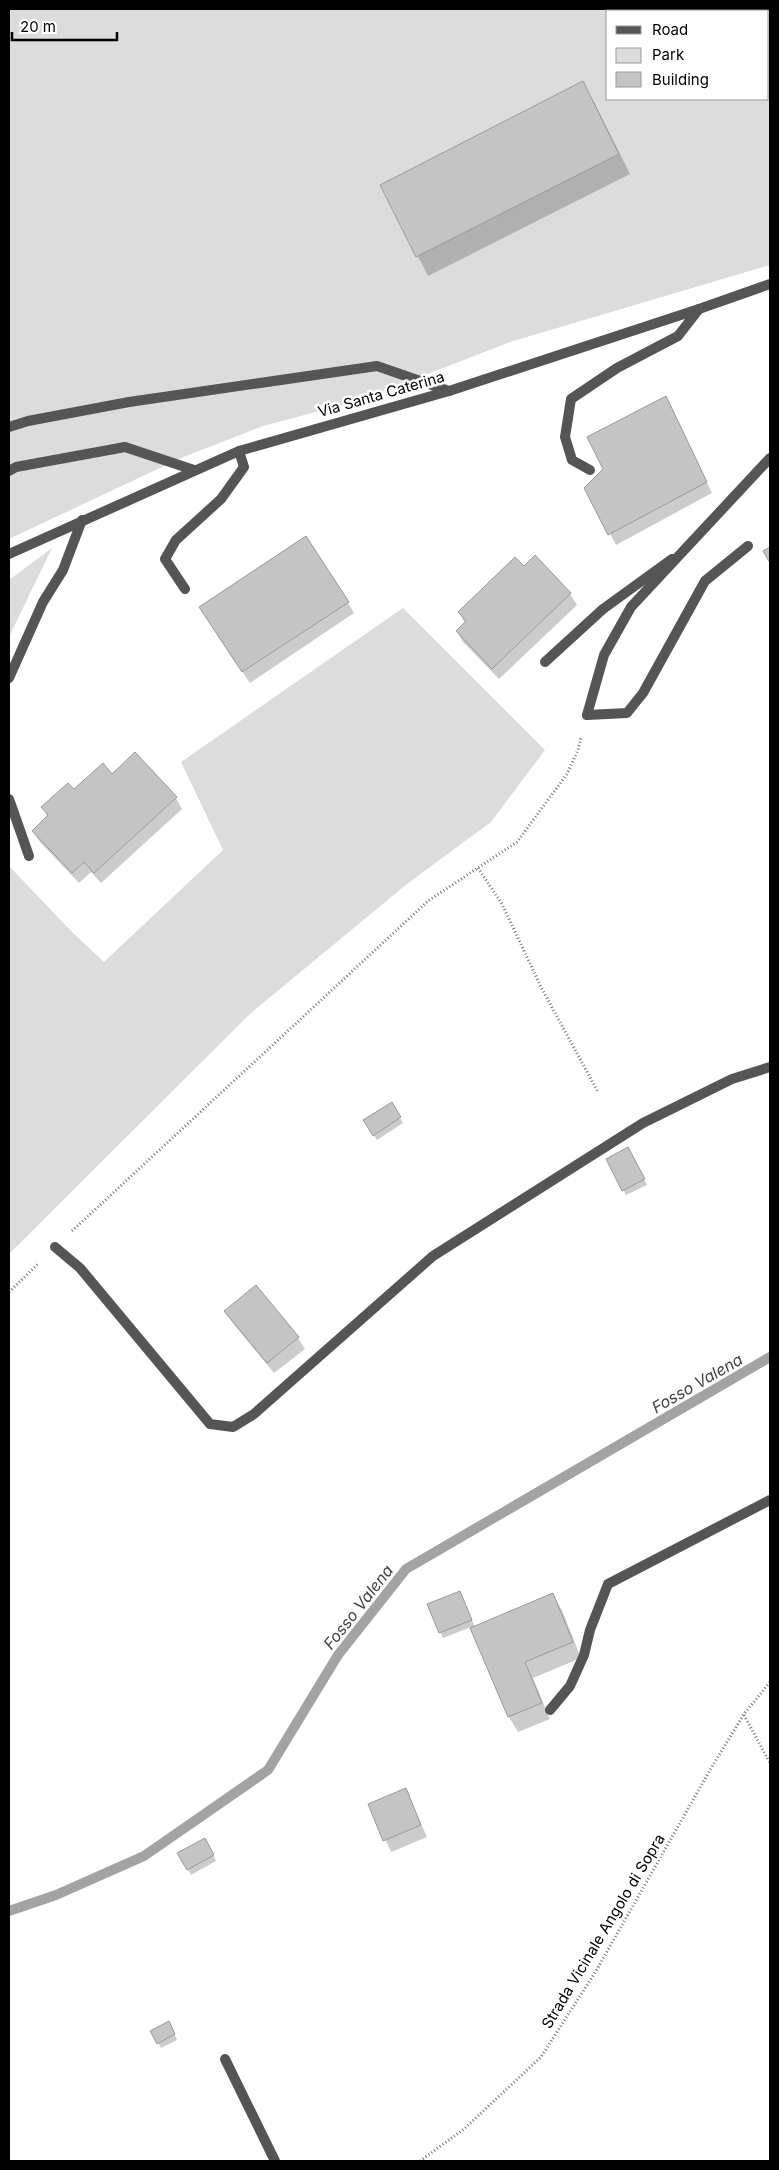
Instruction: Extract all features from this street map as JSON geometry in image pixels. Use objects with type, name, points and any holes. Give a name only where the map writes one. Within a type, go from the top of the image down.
[{"type":"street","name":"Via Santa Caterina","points":[[9,554],[239,451],[449,391],[770,284]]},
{"type":"street","points":[[590,470],[572,460],[566,436],[571,399],[617,368],[678,336],[699,309]]},
{"type":"street","points":[[9,427],[28,421],[129,402],[377,366],[449,391]]},
{"type":"street","points":[[9,471],[16,467],[124,447],[194,470]]},
{"type":"street","points":[[185,589],[165,559],[176,540],[221,499],[244,467],[239,451]]},
{"type":"street","points":[[748,546],[705,581],[643,693],[627,713],[587,715],[604,655],[631,606],[770,458]]},
{"type":"street","points":[[9,678],[43,602],[63,570],[82,520]]},
{"type":"street","points":[[545,662],[603,609],[681,553]]},
{"type":"street","points":[[9,799],[29,856]]},
{"type":"street","points":[[55,1247],[80,1268],[210,1424],[233,1427],[254,1414],[432,1256],[643,1123],[732,1079],[770,1067]]},
{"type":"street","points":[[550,1710],[570,1686],[584,1655],[590,1630],[608,1584],[770,1500]]},
{"type":"street","points":[[225,2059],[274,2161]]},
{"type":"path","points":[[9,1292],[428,900],[517,842],[567,774],[578,750],[587,715]]},
{"type":"path","points":[[478,868],[502,904],[541,987],[598,1092]]},
{"type":"path","name":"Strada Vicinale Angolo di Sopra","points":[[420,2161],[464,2129],[541,2057],[596,1971],[744,1714],[770,1682]]},
{"type":"path","points":[[744,1714],[770,1763]]},
{"type":"green space","points":[[9,9],[770,9],[770,265],[510,342],[361,400],[263,426],[181,458],[9,539]]},
{"type":"green space","points":[[52,548],[9,637],[9,580]]},
{"type":"green space","points":[[403,608],[545,750],[491,822],[407,884],[251,1013],[9,1254],[9,866],[72,932],[104,962],[223,850],[181,762]]},
{"type":"building","points":[[583,81],[619,154],[416,257],[380,185]]},
{"type":"building","points":[[666,396],[707,482],[608,535],[584,488],[603,469],[587,437]]},
{"type":"building","points":[[306,536],[349,602],[242,672],[199,607]]},
{"type":"building","points":[[770,547],[770,563],[763,551]]},
{"type":"building","points":[[535,555],[571,593],[492,669],[456,631],[466,621],[458,612],[515,557],[524,566]]},
{"type":"building","points":[[135,752],[177,797],[94,873],[84,862],[72,873],[32,831],[48,815],[41,807],[68,783],[74,789],[103,763],[112,774]]},
{"type":"building","points":[[392,1102],[401,1117],[373,1136],[363,1120]]},
{"type":"building","points":[[628,1147],[645,1179],[622,1191],[606,1159]]},
{"type":"building","points":[[256,1285],[299,1337],[267,1363],[224,1311]]},
{"type":"building","points":[[460,1591],[472,1620],[439,1633],[427,1604]]},
{"type":"building","points":[[553,1593],[573,1642],[525,1662],[542,1703],[508,1717],[470,1628]]},
{"type":"building","points":[[406,1788],[421,1825],[383,1841],[368,1804]]},
{"type":"building","points":[[205,1838],[214,1855],[187,1870],[177,1853]]},
{"type":"building","points":[[169,2021],[175,2034],[157,2044],[150,2031]]},
{"type":"waterway","name":"Fosso Valena","points":[[9,1911],[56,1895],[144,1856],[268,1770],[338,1655],[406,1569],[770,1357]]}]
